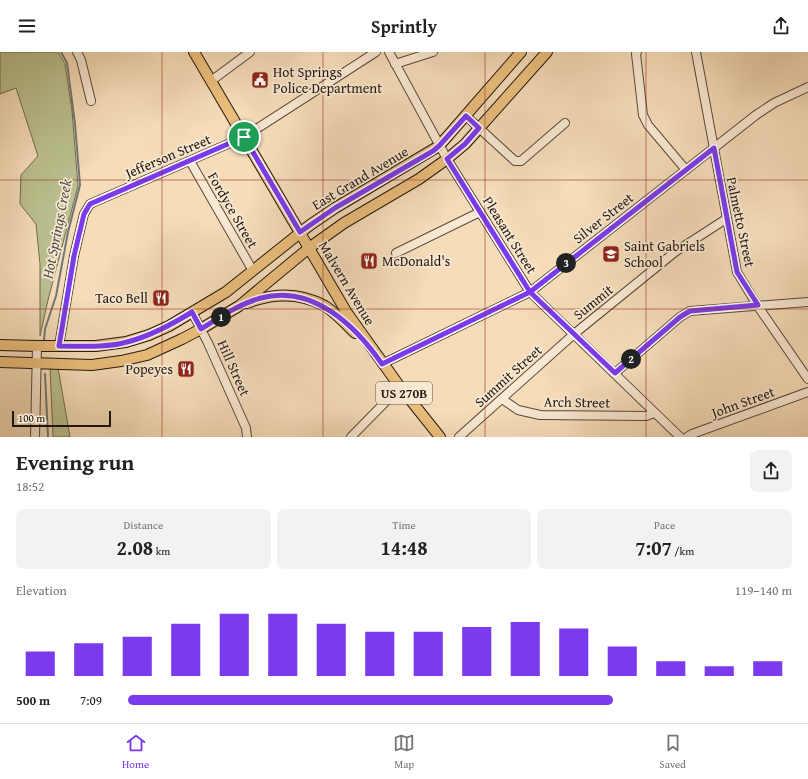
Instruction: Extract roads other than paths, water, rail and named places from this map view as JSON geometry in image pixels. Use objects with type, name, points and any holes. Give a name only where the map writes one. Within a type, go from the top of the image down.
[{"type":"main road","name":"Malvern Avenue","points":[[194,52],[347,313],[382,364],[440,437]]},
{"type":"main road","name":"East Grand Avenue","points":[[0,344],[37,346],[96,346],[126,342],[149,335],[169,326],[226,292],[253,272],[300,232],[335,208],[439,146],[522,52]]},
{"type":"main road","points":[[0,362],[92,365],[121,361],[147,355],[201,329],[239,306],[309,248],[344,223],[419,179],[447,159],[465,144],[546,52]]},
{"type":"main road","name":"US 270B","points":[[239,306],[270,296],[296,295],[309,299],[325,306],[340,318],[370,347]]},
{"type":"street","points":[[77,52],[91,101]]},
{"type":"street","points":[[211,81],[250,52]]},
{"type":"street","name":"Jefferson Street","points":[[59,346],[74,256],[84,214],[90,204],[244,137],[376,52]]},
{"type":"street","name":"Pleasant Street","points":[[389,52],[439,146],[530,292],[680,437]]},
{"type":"street","points":[[395,64],[433,52]]},
{"type":"street","points":[[637,52],[643,115],[648,125],[686,170]]},
{"type":"street","name":"Palmetto Street","points":[[696,52],[726,220],[737,272],[808,378]]},
{"type":"street","name":"Silver Street","points":[[382,364],[530,292],[774,103],[808,87]]},
{"type":"street","points":[[466,116],[515,161],[521,161],[565,123]]},
{"type":"street","name":"Fordyce Street","points":[[190,161],[253,272]]},
{"type":"street","points":[[396,253],[480,212]]},
{"type":"street","name":"Summit","points":[[574,334],[675,252],[726,220]]},
{"type":"street","points":[[615,373],[680,317],[690,311],[808,302]]},
{"type":"street","name":"Hill Street","points":[[192,312],[246,428],[247,437]]},
{"type":"street","name":"Summit Street","points":[[459,437],[574,334]]},
{"type":"street","points":[[35,437],[37,346]]},
{"type":"street","points":[[351,437],[400,387]]},
{"type":"street","name":"John Street","points":[[687,437],[808,392]]},
{"type":"street","name":"Arch Street","points":[[502,399],[518,410],[540,415],[646,416],[654,413]]},
{"type":"waterway","name":"Hot Springs Creek","points":[[44,340],[45,329],[56,296],[68,232],[80,185],[75,124],[67,63],[61,52]]},
{"type":"waterway","name":"Hot Springs Creek","points":[[45,374],[48,437]]},
{"type":"place","name":"Hot Springs Police Department","points":[[260,80]]},
{"type":"place","name":"Saint Gabriels School","points":[[611,254]]},
{"type":"place","name":"McDonald's","points":[[369,261]]},
{"type":"place","name":"Taco Bell","points":[[161,298]]},
{"type":"place","name":"Popeyes","points":[[186,369]]}]
